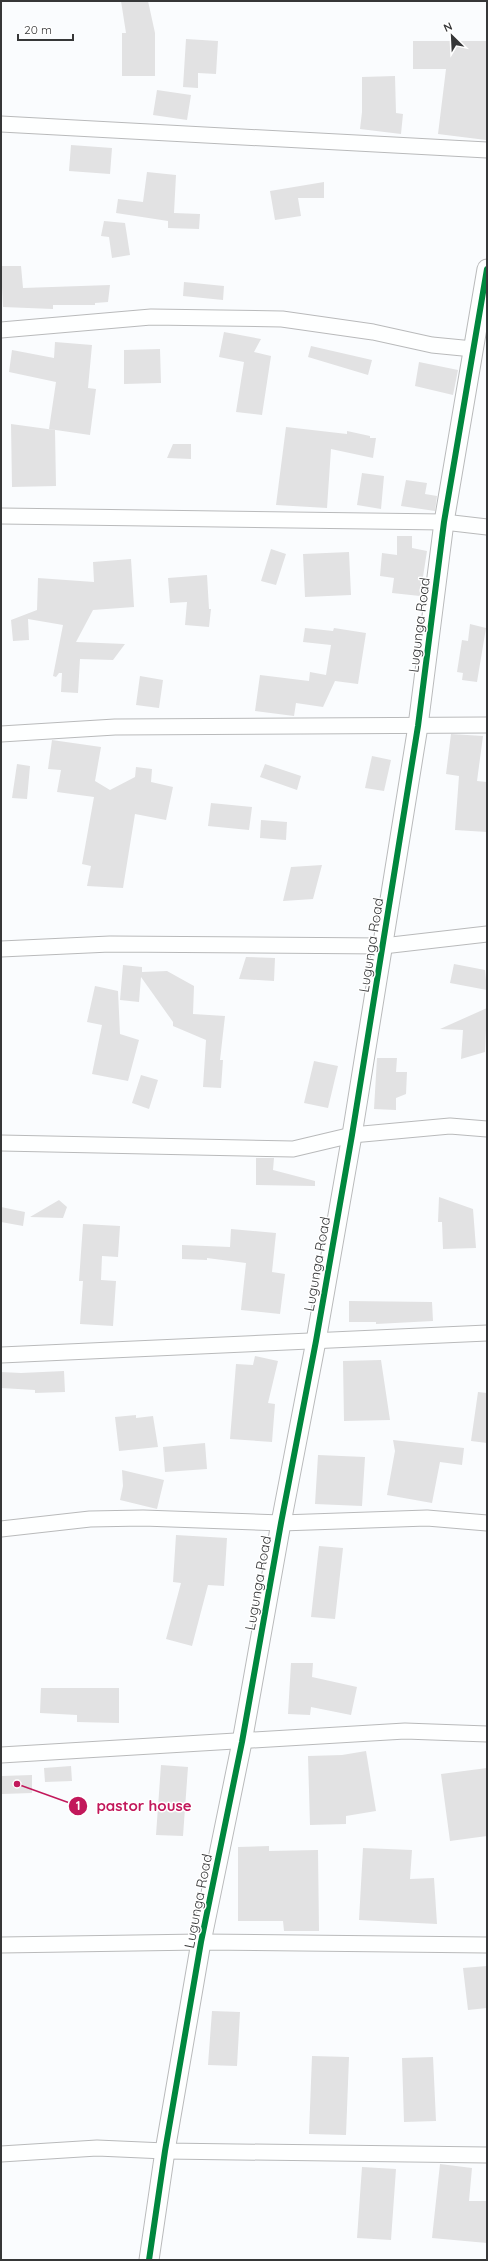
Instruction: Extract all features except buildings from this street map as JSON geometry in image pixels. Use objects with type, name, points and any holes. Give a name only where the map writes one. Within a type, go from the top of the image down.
[{"type":"street","points":[[1,124],[487,150]]},
{"type":"street","name":"Lugunga Road","points":[[149,2260],[165,2151],[201,1942],[242,1742],[281,1523],[316,1341],[352,1135],[418,726],[444,522],[487,269]]},
{"type":"street","points":[[1,330],[151,317],[282,319],[373,332],[432,345],[473,349]]},
{"type":"street","points":[[1,516],[444,522],[487,526]]},
{"type":"street","points":[[1,734],[115,727],[418,726],[487,724]]},
{"type":"street","points":[[1,949],[110,944],[383,946],[487,934]]},
{"type":"street","points":[[1,1143],[293,1149],[352,1135],[450,1126],[487,1129]]},
{"type":"street","points":[[1,1355],[487,1333]]},
{"type":"street","points":[[1,1529],[90,1519],[143,1518],[281,1523],[427,1518],[487,1523]]},
{"type":"street","points":[[1,1755],[242,1742],[405,1731],[487,1734]]},
{"type":"street","points":[[1,1945],[201,1942],[487,1945]]},
{"type":"street","points":[[1,2154],[97,2148],[165,2151],[487,2155]]},
{"type":"cycle path","points":[[149,2260],[165,2151],[201,1942],[242,1742],[281,1523],[316,1341],[352,1135],[418,726],[444,522],[487,269]]},
{"type":"place","name":"pastor house","points":[[17,1784]]}]
